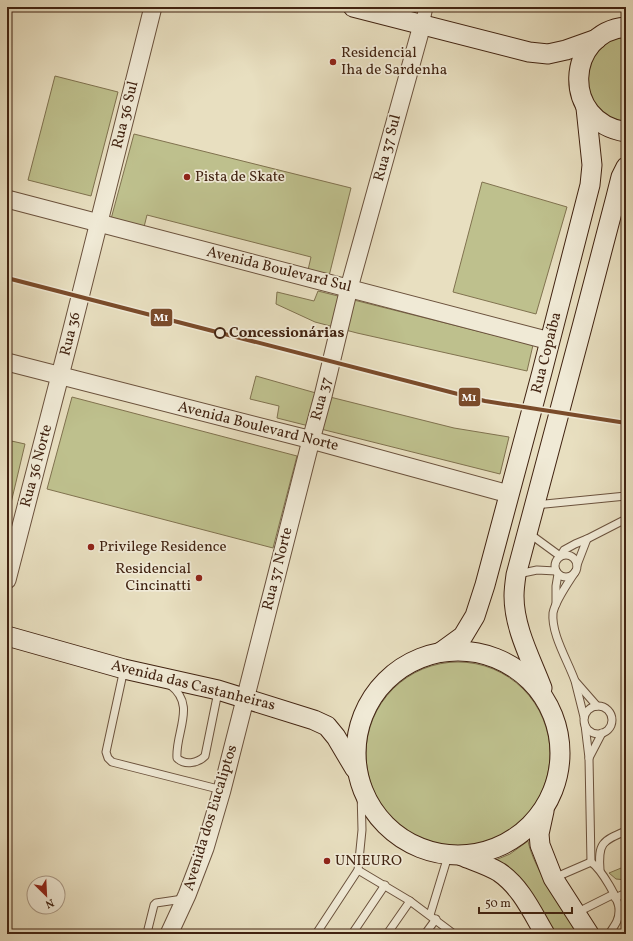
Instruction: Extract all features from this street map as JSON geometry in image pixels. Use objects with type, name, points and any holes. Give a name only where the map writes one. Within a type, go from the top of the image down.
[{"type":"main road","points":[[353,7],[422,26],[529,52],[548,54],[566,50],[597,39],[608,32],[624,26]]},
{"type":"main road","points":[[597,39],[585,54],[578,71],[579,90],[586,108],[598,122],[614,130],[626,132]]},
{"type":"main road","name":"Rua Copaíba","points":[[441,652],[463,636],[475,616],[485,586],[522,450],[590,185],[592,166],[586,108]]},
{"type":"main road","name":"Rua Copaíba","points":[[545,807],[557,782],[561,754],[557,727],[515,614],[514,595],[516,575],[621,177],[626,167]]},
{"type":"main road","name":"Avenida das Castanheiras","points":[[7,636],[124,669],[218,690],[307,717],[327,726],[336,737],[356,770]]},
{"type":"main road","points":[[545,934],[522,894],[498,872],[455,856],[426,851],[405,842],[387,828],[372,811],[361,791],[356,770],[356,738],[366,707],[385,681],[411,662],[441,652],[472,652],[502,660],[527,677],[547,701]]},
{"type":"main road","points":[[455,856],[486,852],[509,842],[529,827],[545,807]]},
{"type":"main road","points":[[545,807],[539,834],[540,845],[554,878],[589,934]]},
{"type":"street","name":"Rua 36 Sul","points":[[98,222],[153,7]]},
{"type":"street","name":"Rua 37 Sul","points":[[349,288],[426,7]]},
{"type":"street","name":"Avenida Boulevard Sul","points":[[7,199],[550,341]]},
{"type":"street","name":"Rua 36","points":[[60,376],[98,222]]},
{"type":"street","name":"Rua 37","points":[[311,440],[349,288]]},
{"type":"street","name":"Avenida Boulevard Norte","points":[[7,362],[311,440],[509,494]]},
{"type":"street","name":"Rua 36 Norte","points":[[7,580],[60,376]]},
{"type":"street","name":"Rua 37 Norte","points":[[246,699],[311,440]]},
{"type":"street","name":"Avenida dos Eucaliptos","points":[[169,934],[186,899],[205,848],[246,699]]},
{"type":"lane","points":[[535,505],[626,496]]},
{"type":"lane","points":[[556,604],[557,572],[554,564],[564,550],[626,519]]},
{"type":"lane","points":[[528,532],[534,538],[561,555],[566,554],[574,558],[576,569]]},
{"type":"lane","points":[[587,539],[576,569],[553,612],[556,632],[574,681],[584,721],[589,758],[591,860],[600,871],[620,909],[615,925],[609,934]]},
{"type":"lane","points":[[516,575],[537,570],[557,572],[567,577],[576,569]]},
{"type":"lane","points":[[124,669],[106,752],[108,758],[112,762],[222,790]]},
{"type":"lane","points":[[160,678],[174,688],[184,706],[184,719],[177,758],[194,763],[200,762],[205,756],[218,690]]},
{"type":"lane","points":[[574,681],[597,706]]},
{"type":"lane","points":[[606,708],[613,705]]},
{"type":"lane","points":[[584,721],[589,709],[597,706],[606,708],[615,718],[609,728],[602,733],[589,758]]},
{"type":"lane","points":[[584,721],[590,731],[594,733],[602,733]]},
{"type":"lane","points":[[316,934],[358,870],[362,830],[361,791]]},
{"type":"lane","points":[[554,878],[591,860],[600,841],[609,833],[626,826]]},
{"type":"lane","points":[[600,871],[599,860],[601,848],[604,842],[608,838],[626,831]]},
{"type":"lane","points":[[425,934],[433,917],[455,856]]},
{"type":"lane","points":[[358,870],[410,901],[454,934]]},
{"type":"lane","points":[[352,934],[385,885]]},
{"type":"lane","points":[[576,913],[614,896],[626,893]]},
{"type":"lane","points":[[149,934],[148,929],[154,905],[156,903],[186,899]]},
{"type":"lane","points":[[387,934],[410,901]]},
{"type":"green space","points":[[626,31],[626,128],[588,103],[586,60],[593,47]]},
{"type":"green space","points":[[55,76],[118,92],[91,196],[28,180]]},
{"type":"green space","points":[[134,134],[351,188],[329,276],[308,270],[311,257],[147,215],[144,227],[111,219]]},
{"type":"green space","points":[[482,182],[567,207],[536,314],[453,292]]},
{"type":"green space","points":[[318,291],[533,345],[527,371],[357,333],[315,322],[276,304],[277,292],[314,301]]},
{"type":"green space","points":[[256,376],[330,397],[454,428],[509,437],[500,474],[277,418],[279,406],[250,399]]},
{"type":"green space","points":[[72,397],[297,456],[273,548],[47,489]]},
{"type":"green space","points":[[7,440],[25,444],[7,520]]},
{"type":"green space","points":[[458,662],[476,664],[493,669],[509,678],[523,689],[534,703],[543,719],[548,736],[550,754],[548,772],[543,789],[534,805],[523,819],[509,830],[493,839],[476,844],[458,846],[440,844],[423,839],[407,830],[393,819],[382,805],[373,789],[368,772],[366,754],[368,736],[373,719],[382,703],[393,689],[407,678],[423,669],[440,664]]},
{"type":"green space","points":[[528,841],[531,852],[542,876],[578,934],[553,934],[493,861],[510,854]]},
{"type":"green space","points":[[626,866],[626,880],[616,879],[609,873]]},
{"type":"transit line","name":"M1","points":[[7,278],[485,401],[626,423]]},
{"type":"place","name":"Residencial Iha de Sardenha","points":[[333,62]]},
{"type":"place","name":"Pista de Skate","points":[[187,177]]},
{"type":"place","name":"Concessionárias","points":[[220,333]]},
{"type":"place","name":"Privilege Residence","points":[[91,547]]},
{"type":"place","name":"Residencial Cincinatti","points":[[199,578]]},
{"type":"place","name":"UNIEURO","points":[[327,861]]}]
